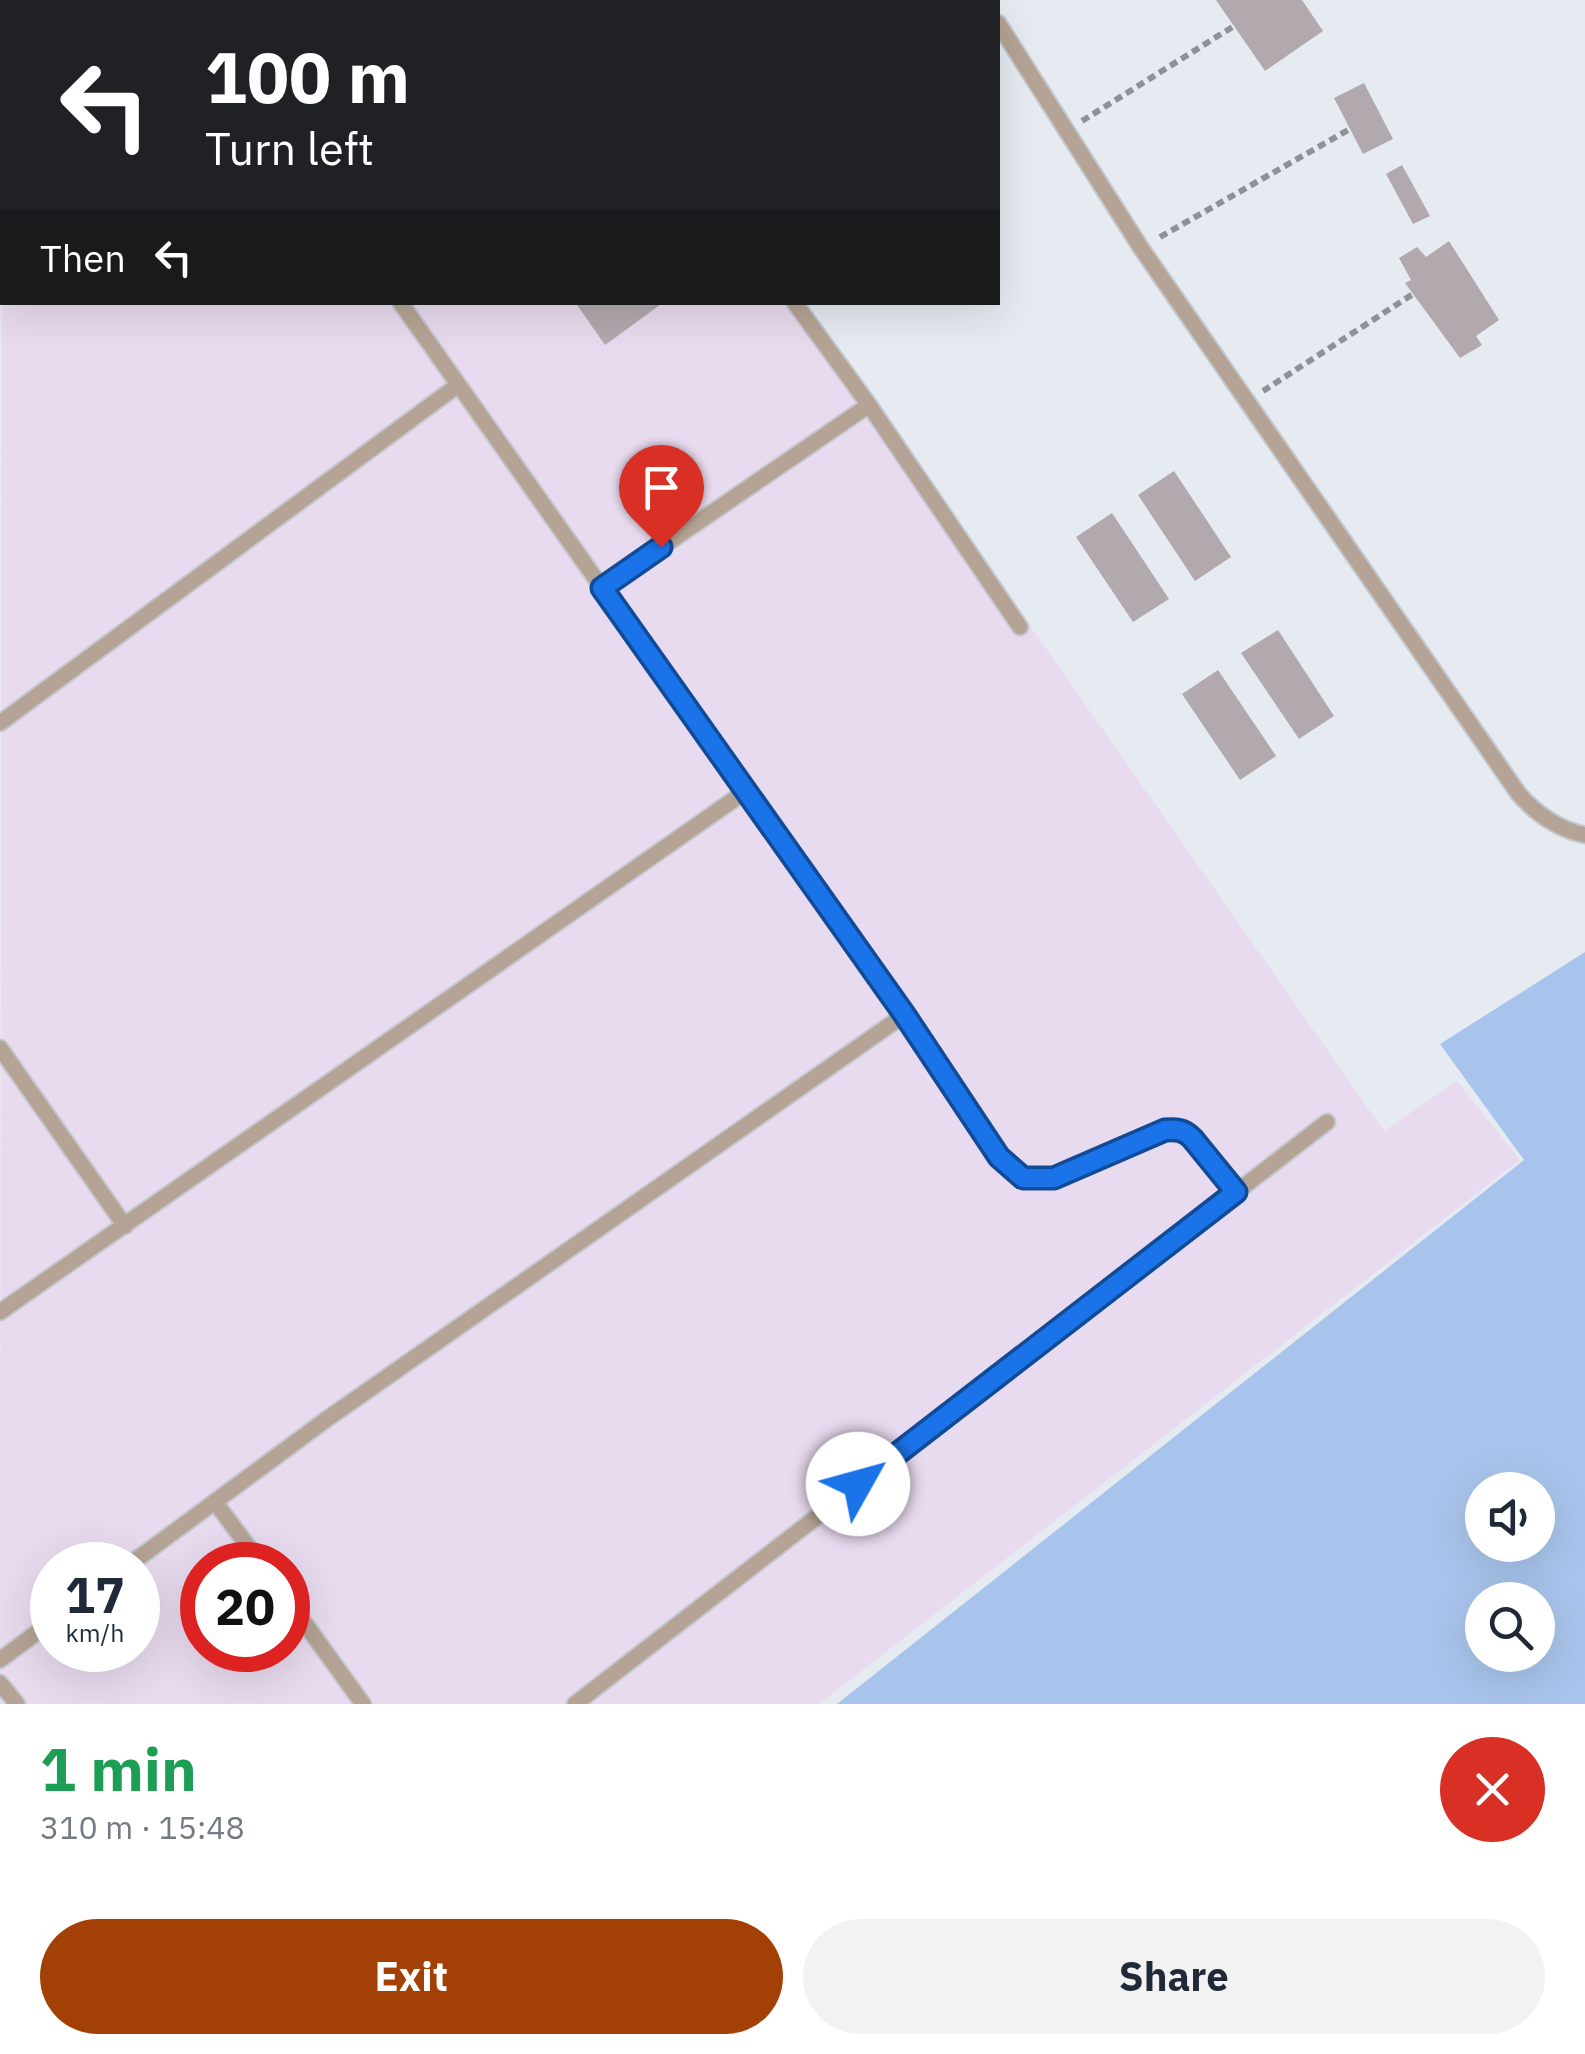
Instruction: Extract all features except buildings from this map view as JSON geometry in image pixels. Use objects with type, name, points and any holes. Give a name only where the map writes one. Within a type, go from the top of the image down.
[{"type":"lane","points":[[1000,26],[1141,248],[1518,794],[1532,810],[1567,831],[1585,835]]},
{"type":"lane","points":[[402,305],[904,1014],[999,1157],[1023,1178],[1054,1178],[1174,1129],[1192,1138],[1236,1192]]},
{"type":"lane","points":[[796,305],[1020,627]]},
{"type":"lane","points":[[0,722],[458,385]]},
{"type":"lane","points":[[602,588],[869,405]]},
{"type":"lane","points":[[0,1312],[746,791]]},
{"type":"lane","points":[[160,1543],[328,1419],[904,1014]]},
{"type":"lane","points":[[0,1048],[124,1226]]},
{"type":"lane","points":[[575,1704],[1327,1122]]},
{"type":"lane","points":[[216,1502],[245,1542]]},
{"type":"lane","points":[[310,1631],[363,1704]]},
{"type":"lane","points":[[0,1660],[30,1638]]},
{"type":"lane","points":[[0,1683],[16,1704]]},
{"type":"path","points":[[1066,131],[1234,26]]},
{"type":"path","points":[[1141,248],[1350,130]]},
{"type":"path","points":[[1248,401],[1413,294]]},
{"type":"shaded area","points":[[2,305],[805,305],[1384,1131],[1457,1081],[1520,1160],[819,1704],[0,1704]]},
{"type":"water","points":[[1585,952],[1585,1704],[837,1704],[1524,1160],[1440,1044]]},
{"type":"route","points":[[661,547],[602,588],[904,1014],[999,1157],[1023,1178],[1054,1178],[1174,1129],[1192,1138],[1236,1192],[858,1484]]}]
